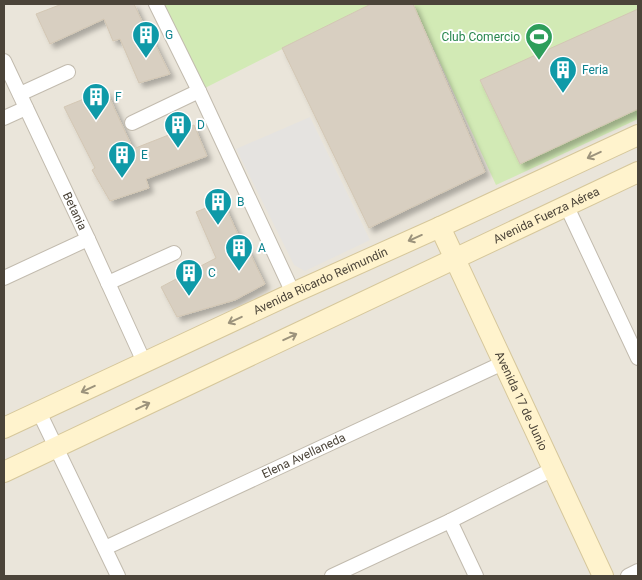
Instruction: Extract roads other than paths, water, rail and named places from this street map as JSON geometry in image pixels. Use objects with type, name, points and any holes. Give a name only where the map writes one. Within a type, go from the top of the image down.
[{"type":"street","points":[[156,4],[199,91],[293,293]]},
{"type":"street","name":"Betania","points":[[4,61],[144,362]]},
{"type":"street","points":[[20,94],[68,72]]},
{"type":"street","points":[[132,123],[199,91]]},
{"type":"street","points":[[4,118],[26,108]]},
{"type":"street","name":"Avenida Ricardo Reimundín","points":[[4,428],[638,135]]},
{"type":"street","name":"Avenida Fuerza Aérea","points":[[455,259],[638,172]]},
{"type":"street","points":[[567,206],[638,358]]},
{"type":"street","name":"Avenida 17 de Junio","points":[[440,227],[603,576]]},
{"type":"street","points":[[4,278],[88,239]]},
{"type":"street","points":[[108,284],[174,253]]},
{"type":"street","points":[[4,472],[455,259]]},
{"type":"street","name":"Elena Avellaneda","points":[[105,548],[503,363]]},
{"type":"street","points":[[39,412],[118,576]]},
{"type":"street","points":[[341,574],[553,469]]},
{"type":"street","points":[[450,521],[476,576]]},
{"type":"street","points":[[628,576],[638,571]]},
{"type":"place","name":"G","points":[[146,59]]},
{"type":"place","name":"Club Comercio","points":[[539,61]]},
{"type":"place","name":"Feria","points":[[563,94]]},
{"type":"place","name":"F","points":[[96,121]]},
{"type":"place","name":"D","points":[[178,149]]},
{"type":"place","name":"E","points":[[122,179]]},
{"type":"place","name":"B","points":[[218,226]]},
{"type":"place","name":"A","points":[[239,272]]},
{"type":"place","name":"C","points":[[189,297]]}]
